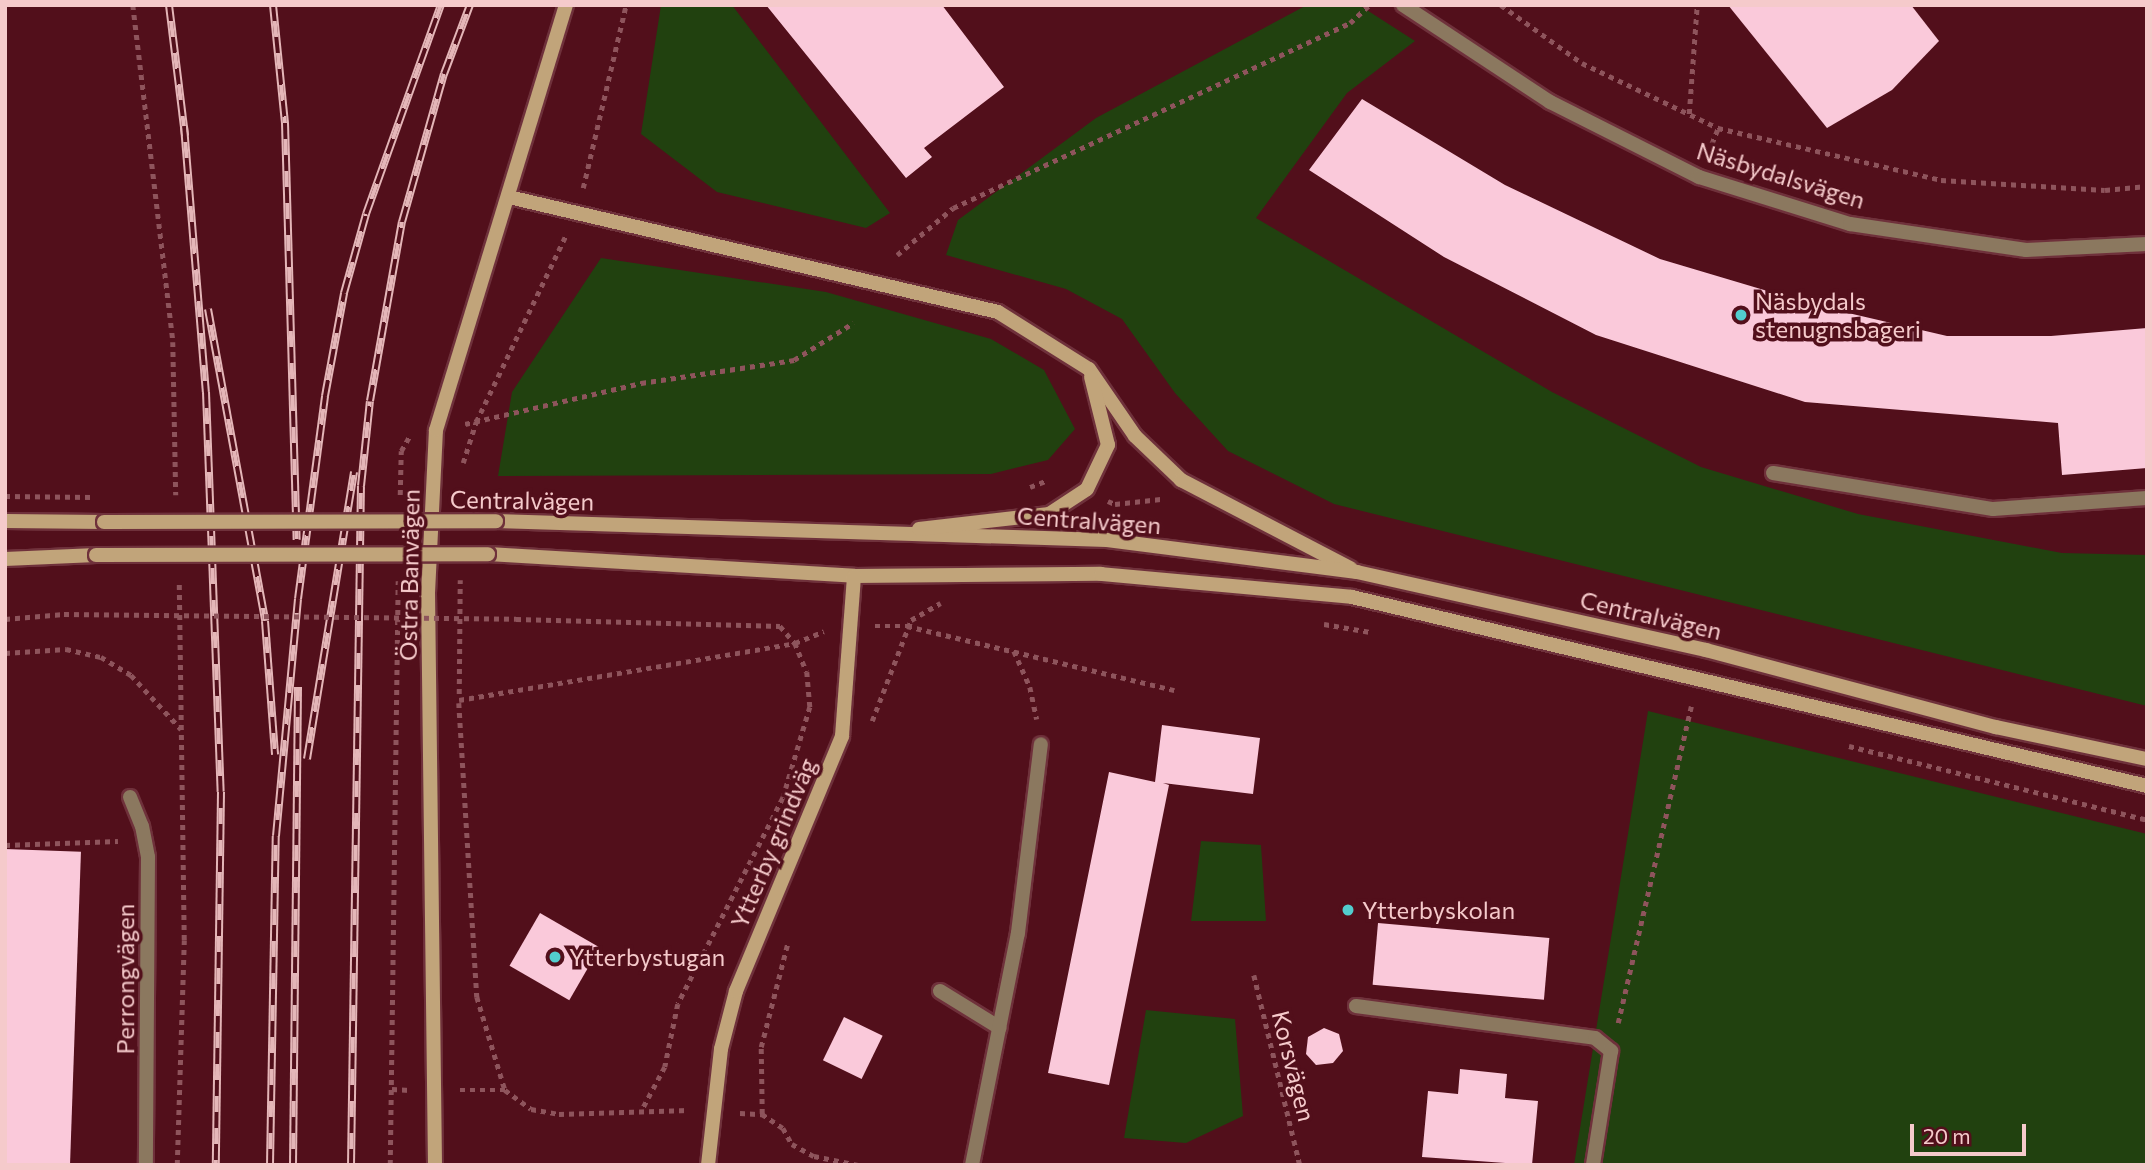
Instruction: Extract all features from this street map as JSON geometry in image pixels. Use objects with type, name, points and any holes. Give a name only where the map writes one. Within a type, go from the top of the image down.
[{"type":"street","name":"Östra Banvägen","points":[[435,1165],[428,593],[436,430],[566,5]]},
{"type":"street","name":"Näsbydalsvägen","points":[[1403,5],[1550,102],[1699,177],[1863,226],[2026,250],[2147,244]]},
{"type":"street","points":[[509,197],[998,312],[1089,369],[1135,436],[1181,480],[1357,572]]},
{"type":"street","points":[[867,535],[1049,514],[1087,489],[1108,445],[1089,369]]},
{"type":"street","points":[[1773,473],[1993,509],[2147,498]]},
{"type":"street","name":"Centralvägen","points":[[5,521],[496,521],[867,535],[1108,540],[1357,572],[1706,650],[1996,727],[2147,759]]},
{"type":"street","name":"Centralvägen","points":[[5,559],[96,555],[488,554],[854,576],[1101,574],[1352,597],[2147,786]]},
{"type":"street","name":"Ytterby grindväg","points":[[708,1165],[721,1049],[736,991],[842,736],[854,576]]},
{"type":"street","points":[[972,1165],[1018,933],[1041,744]]},
{"type":"street","name":"Perrongvägen","points":[[130,797],[148,858],[146,1165]]},
{"type":"street","points":[[940,992],[1000,1028]]},
{"type":"street","points":[[1356,1006],[1595,1038],[1612,1051],[1593,1165]]},
{"type":"path","points":[[132,5],[173,342],[176,499]]},
{"type":"path","points":[[897,255],[953,208],[1350,23],[1369,5]]},
{"type":"path","points":[[1501,5],[1582,63],[1718,128],[1941,180],[2105,190],[2147,186]]},
{"type":"path","points":[[1689,114],[1697,5]]},
{"type":"path","points":[[462,470],[476,422],[641,383],[794,360],[853,323]]},
{"type":"path","points":[[400,505],[401,451],[414,434]]},
{"type":"path","points":[[461,565],[459,700],[477,997],[505,1090],[531,1109],[559,1114],[642,1110],[762,1114],[783,1128],[792,1144],[814,1156],[858,1165]]},
{"type":"path","points":[[177,1165],[184,940],[179,569]]},
{"type":"path","points":[[390,1165],[398,572]]},
{"type":"path","points":[[868,730],[908,626],[947,600]]},
{"type":"path","points":[[5,620],[64,614],[516,619],[780,626],[795,643],[807,672],[810,707],[801,750],[783,798],[678,1004],[665,1067],[642,1110]]},
{"type":"path","points":[[1320,624],[1375,633]]},
{"type":"path","points":[[908,626],[1174,690]]},
{"type":"path","points":[[459,700],[795,643]]},
{"type":"path","points":[[5,653],[66,649],[101,657],[131,675],[182,730]]},
{"type":"path","points":[[1013,650],[1031,687],[1041,744]]},
{"type":"path","points":[[1678,703],[1704,710]]},
{"type":"path","points":[[1612,1051],[1691,706]]},
{"type":"path","points":[[1838,743],[2147,820]]},
{"type":"path","points":[[5,845],[122,841]]},
{"type":"path","points":[[762,1114],[761,1047],[790,936]]},
{"type":"path","name":"Korsvägen","points":[[1254,975],[1300,1165]]},
{"type":"green space","points":[[661,5],[732,5],[890,213],[866,228],[717,192],[641,134]]},
{"type":"green space","points":[[1307,5],[1359,5],[1415,41],[1347,93],[1256,218],[1552,392],[1701,467],[1858,514],[2062,553],[2147,555],[2147,706],[1334,504],[1228,451],[1175,393],[1122,319],[1066,289],[946,255],[958,220],[1096,118]]},
{"type":"green space","points":[[601,258],[826,292],[991,339],[1044,370],[1075,429],[1048,460],[991,474],[498,476],[512,392]]},
{"type":"green space","points":[[1648,711],[2147,834],[2147,1165],[1574,1165]]},
{"type":"green space","points":[[1201,841],[1261,845],[1266,921],[1191,921]]},
{"type":"green space","points":[[1146,1010],[1235,1019],[1243,1116],[1186,1143],[1124,1138]]},
{"type":"building","points":[[766,5],[942,5],[1004,87],[924,148],[932,157],[906,178]]},
{"type":"building","points":[[1728,5],[1911,5],[1939,41],[1892,90],[1827,128]]},
{"type":"building","points":[[1362,99],[1505,185],[1660,259],[1814,305],[1947,336],[2051,336],[2147,328],[2147,468],[2062,475],[2058,423],[1805,402],[1596,335],[1444,257],[1309,170]]},
{"type":"building","points":[[1162,725],[1260,738],[1253,794],[1163,783],[1169,785],[1109,1085],[1048,1073],[1109,772],[1155,782]]},
{"type":"building","points":[[5,849],[81,852],[70,1165],[5,1165]]},
{"type":"building","name":"Ytterbystugan","points":[[540,913],[600,947],[569,1000],[510,966]]},
{"type":"building","points":[[1378,923],[1549,938],[1544,1000],[1373,985]]},
{"type":"building","points":[[844,1017],[883,1036],[862,1079],[823,1060]]},
{"type":"building","points":[[1324,1028],[1339,1034],[1343,1051],[1333,1063],[1316,1065],[1306,1054],[1308,1037]]},
{"type":"building","points":[[1460,1069],[1507,1074],[1505,1098],[1538,1101],[1532,1165],[1422,1157],[1428,1091],[1458,1094]]},
{"type":"railway","points":[[169,5],[185,136]]},
{"type":"railway","points":[[273,5],[285,123],[297,540]]},
{"type":"railway","points":[[270,1165],[276,836],[298,599],[325,396],[344,293],[366,214],[441,5]]},
{"type":"railway","points":[[351,1165],[361,486],[370,401],[402,222],[444,74],[470,5]]},
{"type":"railway","points":[[184,126],[206,392],[221,792],[216,1165]]},
{"type":"railway","points":[[208,309],[265,621],[275,755]]},
{"type":"railway","points":[[307,759],[354,472]]},
{"type":"railway","points":[[293,1165],[298,687]]},
{"type":"place","name":"Näsbydals stenugnsbageri","points":[[1741,315]]},
{"type":"place","name":"Ytterbyskolan","points":[[1348,910]]},
{"type":"place","name":"Ytterbystugan","points":[[555,957]]}]
